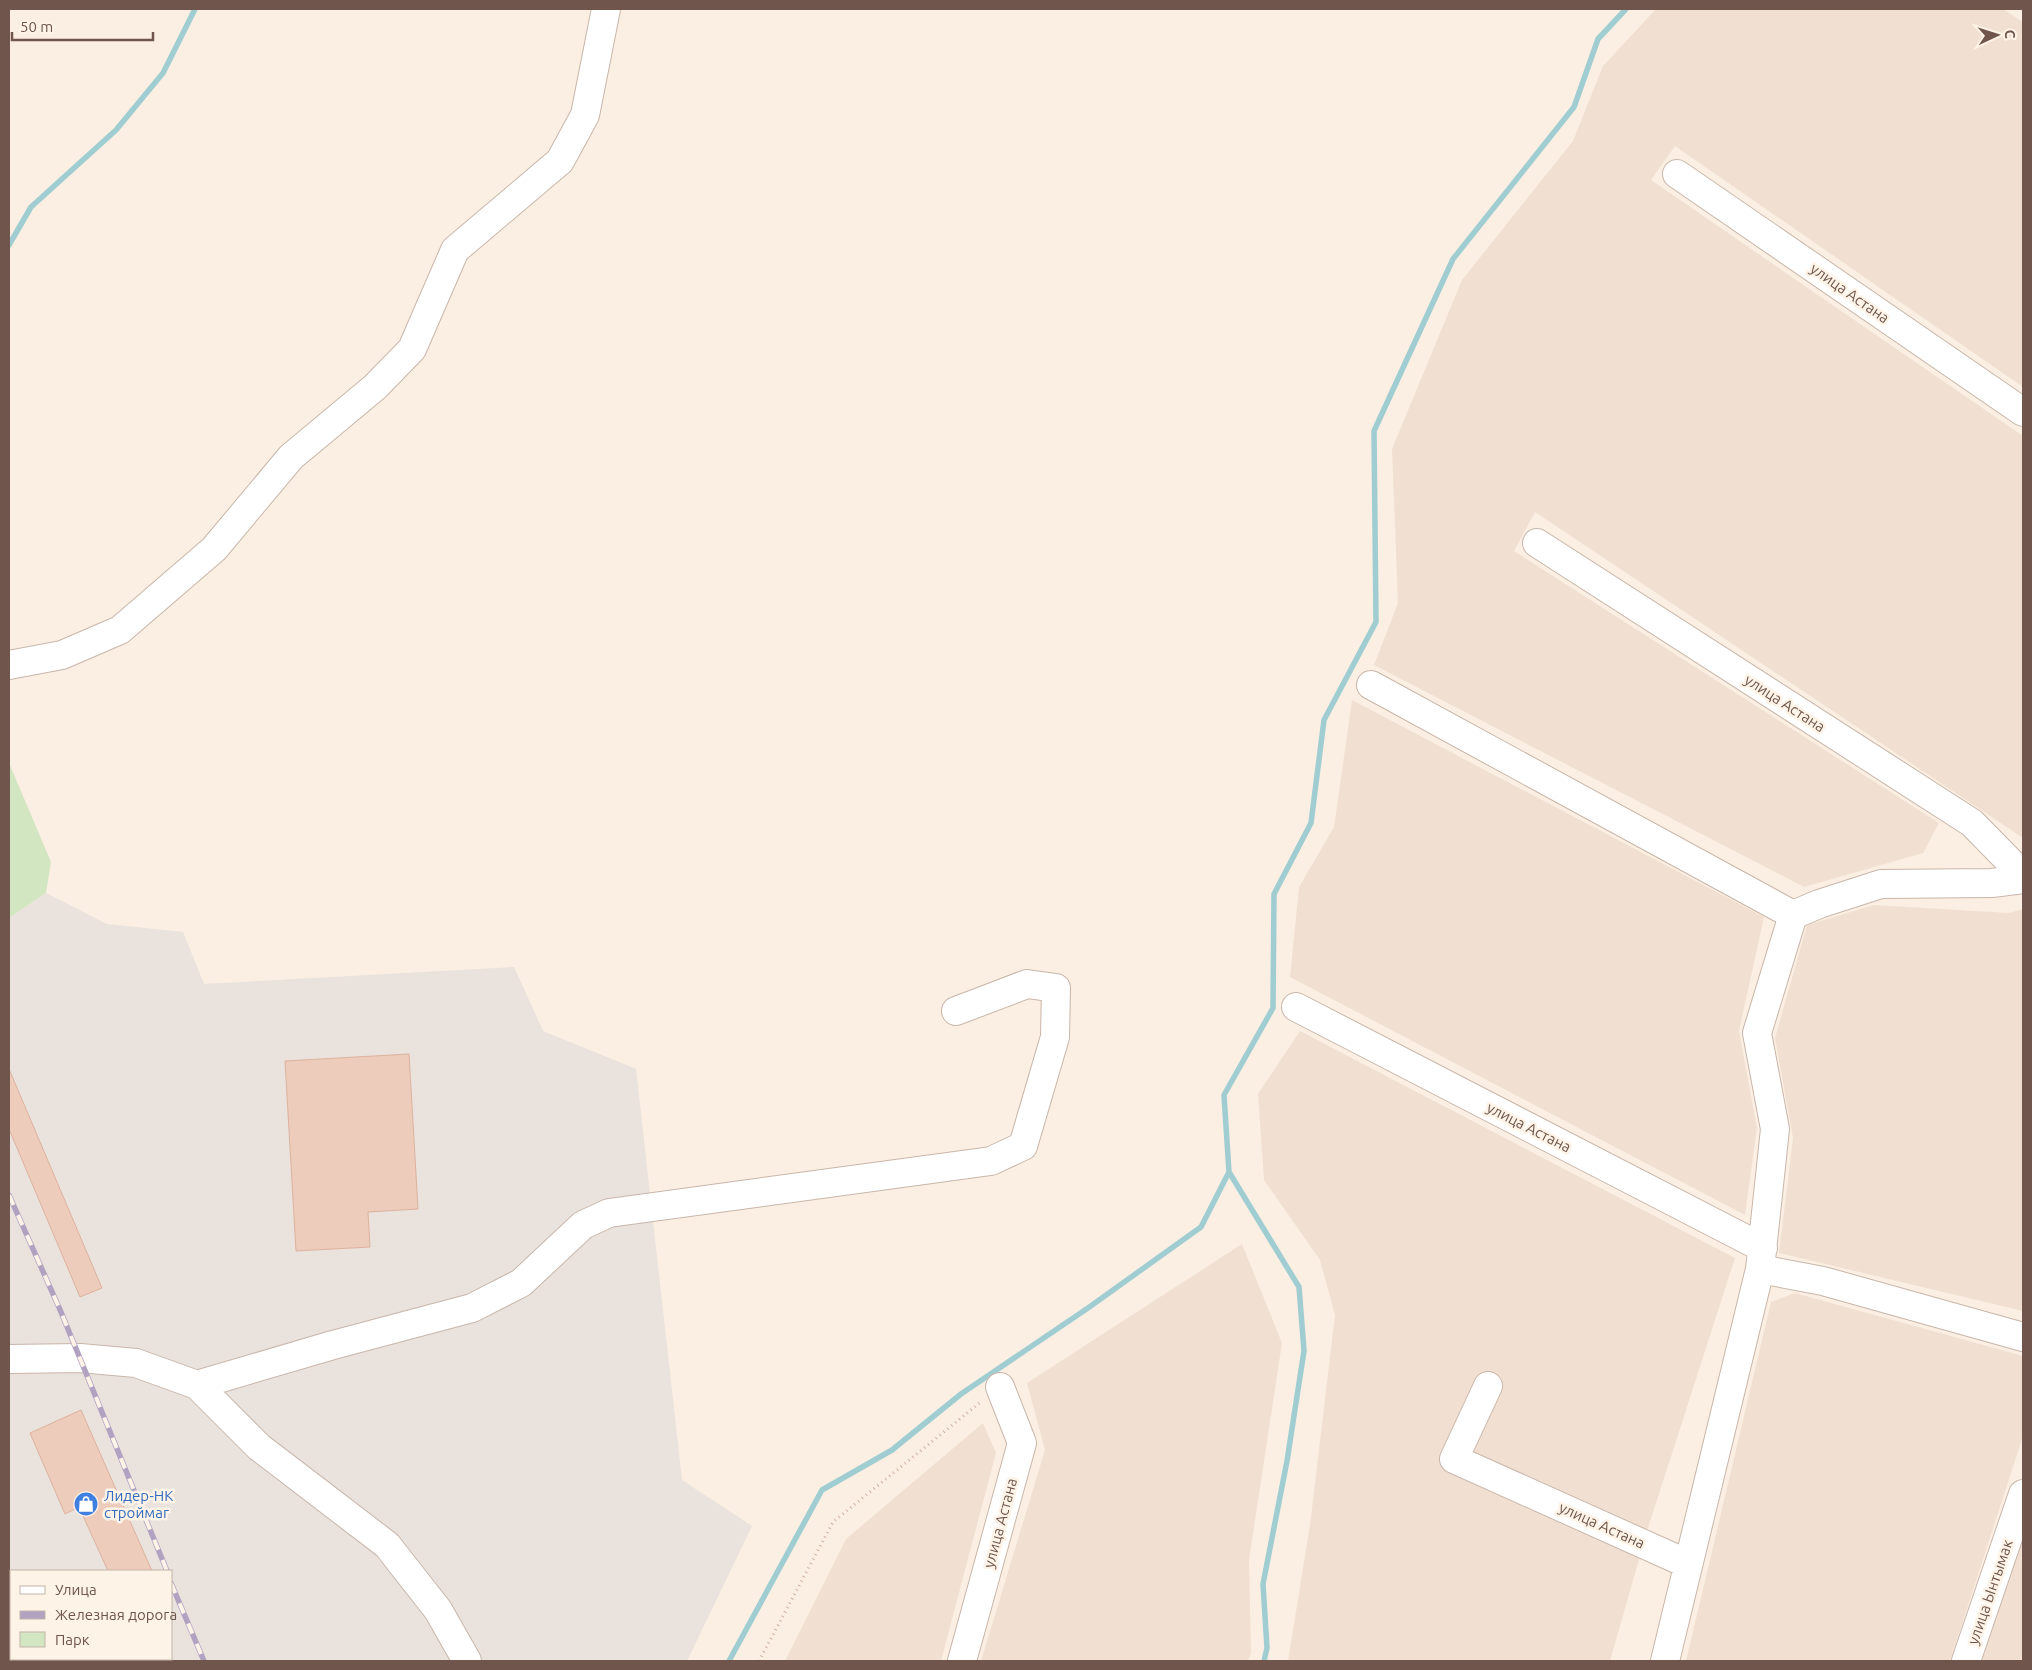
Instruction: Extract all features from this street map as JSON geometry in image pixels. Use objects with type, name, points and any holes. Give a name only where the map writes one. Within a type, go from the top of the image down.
[{"type":"street","points":[[9,665],[62,655],[120,630],[214,549],[292,457],[375,387],[412,349],[456,250],[560,161],[585,115],[606,9]]},
{"type":"street","name":"улица Астана","points":[[1677,174],[2023,412]]},
{"type":"street","name":"улица Астана","points":[[1537,543],[1972,823],[2023,875]]},
{"type":"street","points":[[1371,685],[1793,915]]},
{"type":"street","points":[[1793,915],[1819,904],[1881,884],[1992,883],[2023,879]]},
{"type":"street","points":[[1665,1661],[1761,1259],[1775,1129],[1757,1033],[1793,915]]},
{"type":"street","points":[[197,1385],[333,1345],[472,1308],[521,1283],[583,1226],[608,1212],[991,1161],[1015,1150],[1023,1146],[1055,1037],[1056,988],[1027,984],[956,1011]]},
{"type":"street","name":"улица Астана","points":[[1296,1007],[1761,1259],[1823,1281],[2023,1337]]},
{"type":"street","points":[[9,1359],[80,1358],[136,1363],[197,1385],[258,1447],[387,1545],[438,1610],[467,1661]]},
{"type":"street","name":"улица Астана","points":[[1488,1386],[1454,1459],[1688,1564]]},
{"type":"street","name":"улица Астана","points":[[962,1661],[1022,1443],[1000,1387]]},
{"type":"street","name":"улица Ынтымак","points":[[1966,1661],[2023,1494]]},
{"type":"path","points":[[759,1661],[833,1522],[1000,1387]]},
{"type":"shaded area","points":[[1656,9],[2003,9],[2023,22],[2023,387],[1675,146],[1651,180],[2023,436],[2023,838],[1535,512],[1514,551],[1939,823],[1923,853],[1804,887],[1374,665],[1398,603],[1392,449],[1462,280],[1573,141],[1603,66]]},
{"type":"shaded area","points":[[1352,700],[1764,917],[1739,1031],[1757,1128],[1745,1215],[1290,977],[1299,887],[1334,827]]},
{"type":"shaded area","points":[[46,893],[107,924],[183,932],[204,984],[514,967],[543,1031],[636,1069],[682,1480],[752,1526],[687,1661],[65,1661],[172,1660],[172,1570],[10,1570],[10,1583],[9,1581],[9,918]]},
{"type":"shaded area","points":[[1874,905],[2009,913],[2023,909],[2023,1311],[1779,1253],[1793,1138],[1775,1038],[1807,925]]},
{"type":"shaded area","points":[[1300,1031],[1735,1258],[1648,1528],[1610,1661],[1288,1661],[1310,1525],[1335,1315],[1320,1260],[1264,1180],[1258,1094]]},
{"type":"shaded area","points":[[1242,1244],[1282,1343],[1249,1560],[1251,1653],[1248,1661],[981,1661],[1045,1450],[1027,1383]]},
{"type":"shaded area","points":[[1795,1293],[2023,1356],[2023,1436],[1950,1661],[1686,1661],[1771,1302]]},
{"type":"shaded area","points":[[983,1423],[996,1453],[941,1661],[785,1661],[846,1539]]},
{"type":"shaded area","points":[[2023,1539],[2023,1661],[1981,1661]]},
{"type":"green space","points":[[9,763],[51,862],[46,893],[9,918]]},
{"type":"building","points":[[409,1054],[418,1209],[368,1212],[370,1247],[296,1251],[285,1061]]},
{"type":"building","points":[[9,1069],[102,1288],[80,1297],[9,1129]]},
{"type":"building","points":[[81,1410],[152,1570],[108,1570],[79,1507],[65,1514],[30,1433]]},
{"type":"waterway","points":[[9,245],[31,207],[116,130],[163,73],[195,9]]},
{"type":"waterway","points":[[1264,1661],[1267,1648],[1263,1584],[1287,1461],[1304,1351],[1299,1287],[1229,1172],[1224,1095],[1273,1008],[1274,894],[1311,823],[1324,720],[1376,622],[1374,431],[1453,259],[1574,107],[1598,39],[1626,9]]},
{"type":"waterway","points":[[729,1661],[822,1490],[892,1450],[961,1394],[1088,1308],[1201,1227],[1229,1172]]},
{"type":"railway","points":[[9,1195],[61,1312],[167,1570]]},
{"type":"railway","points":[[172,1585],[204,1661]]},
{"type":"place","name":"Лидер-НК строймаг","points":[[86,1504]]}]
